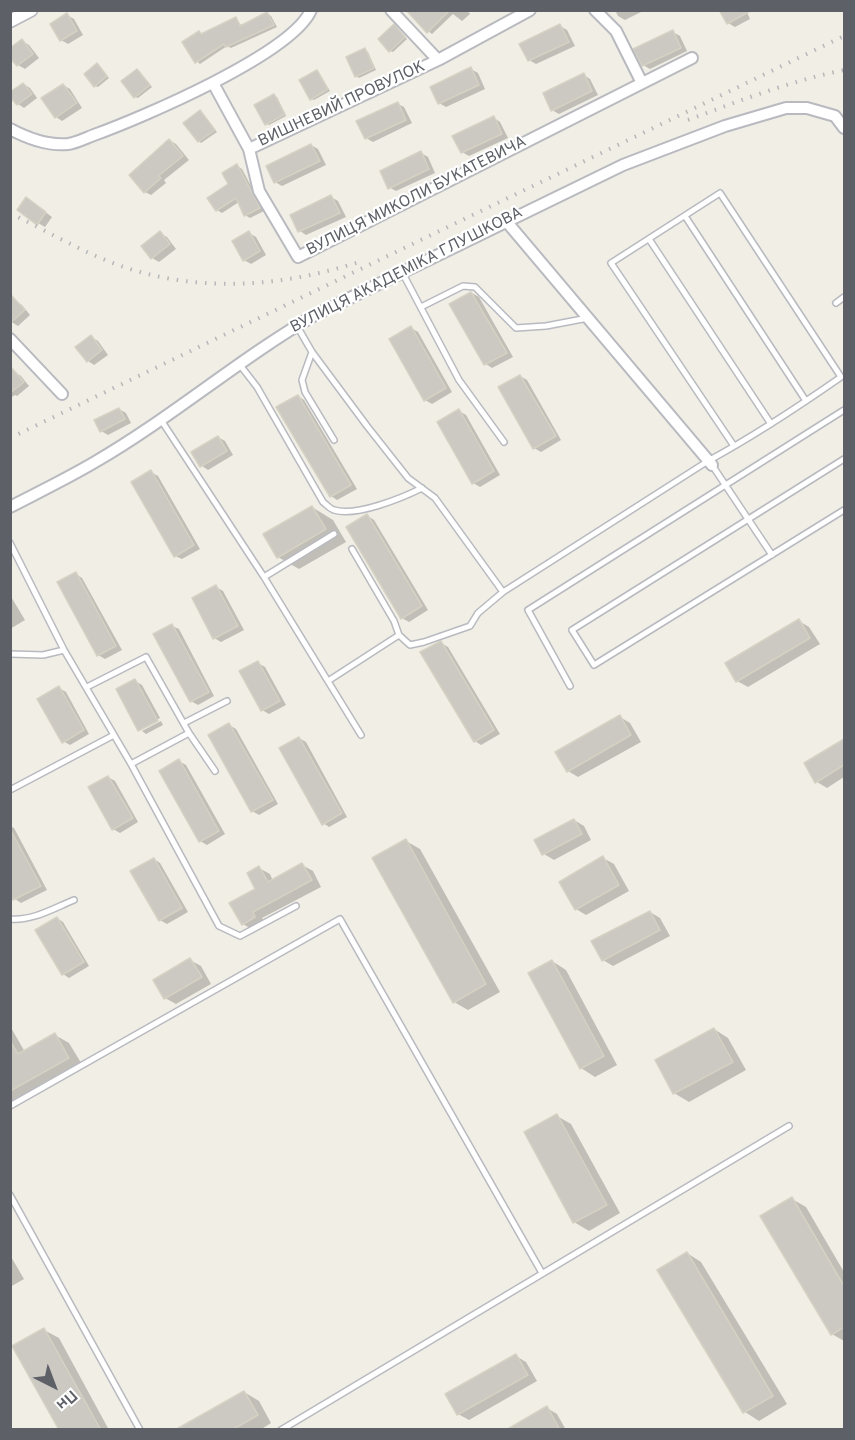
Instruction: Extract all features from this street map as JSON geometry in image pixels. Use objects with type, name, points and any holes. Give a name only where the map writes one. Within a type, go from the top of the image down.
[{"type":"street","points":[[10,21],[32,10]]},
{"type":"street","points":[[10,129],[30,139],[68,144],[130,122],[213,83],[276,46],[307,19],[311,10]]},
{"type":"street","name":"ВИШНЕВИЙ ПРОВУЛОК","points":[[392,10],[438,60]]},
{"type":"street","name":"ВИШНЕВИЙ ПРОВУЛОК","points":[[213,83],[249,149],[438,60],[531,10]]},
{"type":"street","points":[[595,10],[616,31],[642,83]]},
{"type":"street","name":"ВУЛИЦЯ МИКОЛИ БУКАТЕВИЧА","points":[[249,149],[259,191],[295,255],[298,256],[692,58]]},
{"type":"street","name":"ВУЛИЦЯ АКАДЕМІКА ГЛУШКОВА","points":[[10,507],[96,462],[240,365],[280,335],[402,272],[623,165],[725,126],[786,108],[807,108],[835,116],[844,128]]},
{"type":"street","points":[[506,221],[710,463]]},
{"type":"street","points":[[10,339],[62,394]]},
{"type":"lane","points":[[352,549],[394,621],[399,635],[410,645],[470,626],[478,613],[503,592],[710,463],[841,377],[720,193],[611,263],[734,446]]},
{"type":"lane","points":[[685,216],[806,401]]},
{"type":"lane","points":[[649,239],[771,424]]},
{"type":"lane","points":[[402,272],[459,380],[504,442]]},
{"type":"lane","points":[[421,307],[463,286],[475,287],[516,328],[546,326],[588,318]]},
{"type":"lane","points":[[836,303],[844,297]]},
{"type":"lane","points":[[297,326],[312,352],[408,478],[435,498],[503,592]]},
{"type":"lane","points":[[312,352],[302,380],[306,392],[334,440]]},
{"type":"lane","points":[[240,365],[257,387],[323,501],[333,510],[355,511],[398,501],[422,488]]},
{"type":"lane","points":[[570,686],[528,610],[844,410]]},
{"type":"lane","points":[[160,419],[264,578],[360,735]]},
{"type":"lane","points":[[844,459],[572,630],[594,665],[844,510]]},
{"type":"lane","points":[[710,463],[772,555]]},
{"type":"lane","points":[[264,578],[334,534]]},
{"type":"lane","points":[[10,543],[64,650],[131,764],[219,926],[240,936],[296,906]]},
{"type":"lane","points":[[328,681],[399,635]]},
{"type":"lane","points":[[10,654],[43,654],[64,650]]},
{"type":"lane","points":[[87,687],[146,657],[189,733],[214,771]]},
{"type":"lane","points":[[184,723],[227,700]]},
{"type":"lane","points":[[131,764],[189,733]]},
{"type":"lane","points":[[10,790],[114,735]]},
{"type":"lane","points":[[10,919],[19,920],[37,916],[75,900]]},
{"type":"lane","points":[[10,1106],[340,919],[542,1273]]},
{"type":"lane","points":[[281,1430],[789,1125]]},
{"type":"lane","points":[[10,1195],[140,1430]]},
{"type":"building","points":[[406,10],[450,10],[427,33]]},
{"type":"building","points":[[719,10],[752,10],[727,24]]},
{"type":"building","points":[[267,12],[274,25],[226,47],[224,44],[195,63],[182,42],[199,31],[201,34],[236,17],[240,26]]},
{"type":"building","points":[[67,13],[77,31],[60,41],[50,24]]},
{"type":"building","points":[[394,24],[405,37],[389,52],[378,39]]},
{"type":"building","points":[[560,24],[569,42],[528,61],[519,44]]},
{"type":"building","points":[[673,30],[681,48],[642,66],[633,49]]},
{"type":"building","points":[[22,39],[33,54],[17,66],[10,58],[10,48]]},
{"type":"building","points":[[365,48],[374,68],[355,77],[346,57]]},
{"type":"building","points":[[97,63],[107,76],[94,87],[84,74]]},
{"type":"building","points":[[471,67],[479,85],[438,104],[430,87]]},
{"type":"building","points":[[137,69],[150,85],[134,98],[121,81]]},
{"type":"building","points":[[317,70],[328,89],[310,100],[299,80]]},
{"type":"building","points":[[584,73],[592,91],[551,111],[543,93]]},
{"type":"building","points":[[23,83],[32,94],[17,105],[10,97],[10,92]]},
{"type":"building","points":[[63,84],[77,103],[55,118],[41,98]]},
{"type":"building","points":[[274,94],[285,114],[265,125],[254,105]]},
{"type":"building","points":[[398,102],[406,120],[365,139],[356,121]]},
{"type":"building","points":[[200,110],[215,130],[198,142],[183,123]]},
{"type":"building","points":[[494,116],[502,134],[461,153],[452,136]]},
{"type":"building","points":[[169,139],[183,156],[158,176],[161,178],[144,193],[129,175]]},
{"type":"building","points":[[311,144],[320,161],[274,183],[266,166]]},
{"type":"building","points":[[421,151],[429,169],[388,189],[380,171]]},
{"type":"building","points":[[237,164],[260,208],[244,216],[236,198],[216,211],[207,198],[228,184],[222,173]]},
{"type":"building","points":[[331,195],[340,213],[298,232],[290,215]]},
{"type":"building","points":[[26,197],[46,212],[37,225],[17,210]]},
{"type":"building","points":[[160,231],[170,244],[151,259],[141,246]]},
{"type":"building","points":[[249,231],[260,251],[243,261],[232,241]]},
{"type":"building","points":[[471,292],[507,353],[484,365],[449,304]]},
{"type":"building","points":[[10,294],[25,310],[10,323]]},
{"type":"building","points":[[411,326],[446,388],[424,401],[389,339]]},
{"type":"building","points":[[91,335],[102,350],[87,362],[75,347]]},
{"type":"building","points":[[10,366],[24,382],[10,393]]},
{"type":"building","points":[[520,375],[556,436],[533,449],[498,387]]},
{"type":"building","points":[[298,395],[351,485],[330,497],[276,407]]},
{"type":"building","points":[[119,408],[125,419],[100,432],[94,420]]},
{"type":"building","points":[[459,409],[494,471],[472,484],[437,422]]},
{"type":"building","points":[[218,436],[227,451],[200,467],[191,452]]},
{"type":"building","points":[[151,470],[194,545],[174,557],[131,482]]},
{"type":"building","points":[[312,506],[326,529],[277,558],[263,534]]},
{"type":"building","points":[[367,514],[422,606],[401,619],[346,527]]},
{"type":"building","points":[[76,572],[116,646],[97,656],[57,582]]},
{"type":"building","points":[[216,585],[238,626],[213,639],[192,598]]},
{"type":"building","points":[[799,619],[810,638],[736,682],[725,663]]},
{"type":"building","points":[[172,624],[209,692],[190,702],[153,634]]},
{"type":"building","points":[[441,641],[494,730],[474,742],[420,652]]},
{"type":"building","points":[[258,661],[280,701],[261,711],[239,671]]},
{"type":"building","points":[[135,679],[158,721],[138,731],[116,689]]},
{"type":"building","points":[[59,686],[84,730],[62,743],[37,699]]},
{"type":"building","points":[[620,715],[631,735],[567,772],[555,752]]},
{"type":"building","points":[[229,723],[273,800],[251,812],[208,735]]},
{"type":"building","points":[[299,737],[342,813],[322,825],[279,748]]},
{"type":"building","points":[[844,739],[844,765],[815,783],[804,763]]},
{"type":"building","points":[[179,759],[219,831],[199,842],[159,771]]},
{"type":"building","points":[[108,776],[133,818],[112,830],[88,787]]},
{"type":"building","points":[[574,819],[582,834],[542,855],[534,840]]},
{"type":"building","points":[[10,829],[41,886],[13,900],[10,895]]},
{"type":"building","points":[[406,839],[486,984],[453,1003],[372,858]]},
{"type":"building","points":[[603,856],[619,885],[575,910],[559,882]]},
{"type":"building","points":[[154,858],[182,908],[159,921],[130,871]]},
{"type":"building","points":[[302,863],[312,880],[253,912],[255,917],[242,925],[229,903],[255,889],[247,873],[259,866],[268,882]]},
{"type":"building","points":[[650,911],[660,930],[602,961],[591,941]]},
{"type":"building","points":[[57,917],[84,962],[62,975],[35,930]]},
{"type":"building","points":[[190,958],[202,977],[164,999],[153,980]]},
{"type":"building","points":[[552,960],[604,1056],[580,1069],[528,973]]},
{"type":"building","points":[[714,1028],[733,1062],[673,1094],[655,1060]]},
{"type":"building","points":[[55,1033],[69,1058],[10,1091],[10,1041],[18,1054]]},
{"type":"building","points":[[557,1114],[607,1205],[573,1223],[524,1132]]},
{"type":"building","points":[[792,1197],[844,1286],[844,1327],[831,1335],[760,1216]]},
{"type":"building","points":[[687,1252],[773,1396],[743,1413],[657,1270]]},
{"type":"building","points":[[44,1328],[101,1430],[59,1430],[12,1346]]},
{"type":"building","points":[[516,1354],[528,1375],[457,1415],[445,1394]]},
{"type":"building","points":[[244,1391],[258,1415],[232,1430],[175,1430]]},
{"type":"building","points":[[547,1406],[560,1430],[506,1430]]},
{"type":"railway","points":[[10,438],[844,36]]},
{"type":"railway","points":[[688,120],[784,86],[844,70]]},
{"type":"railway","points":[[10,213],[114,264],[159,277],[188,281],[217,284],[275,281],[333,270],[362,261]]}]
